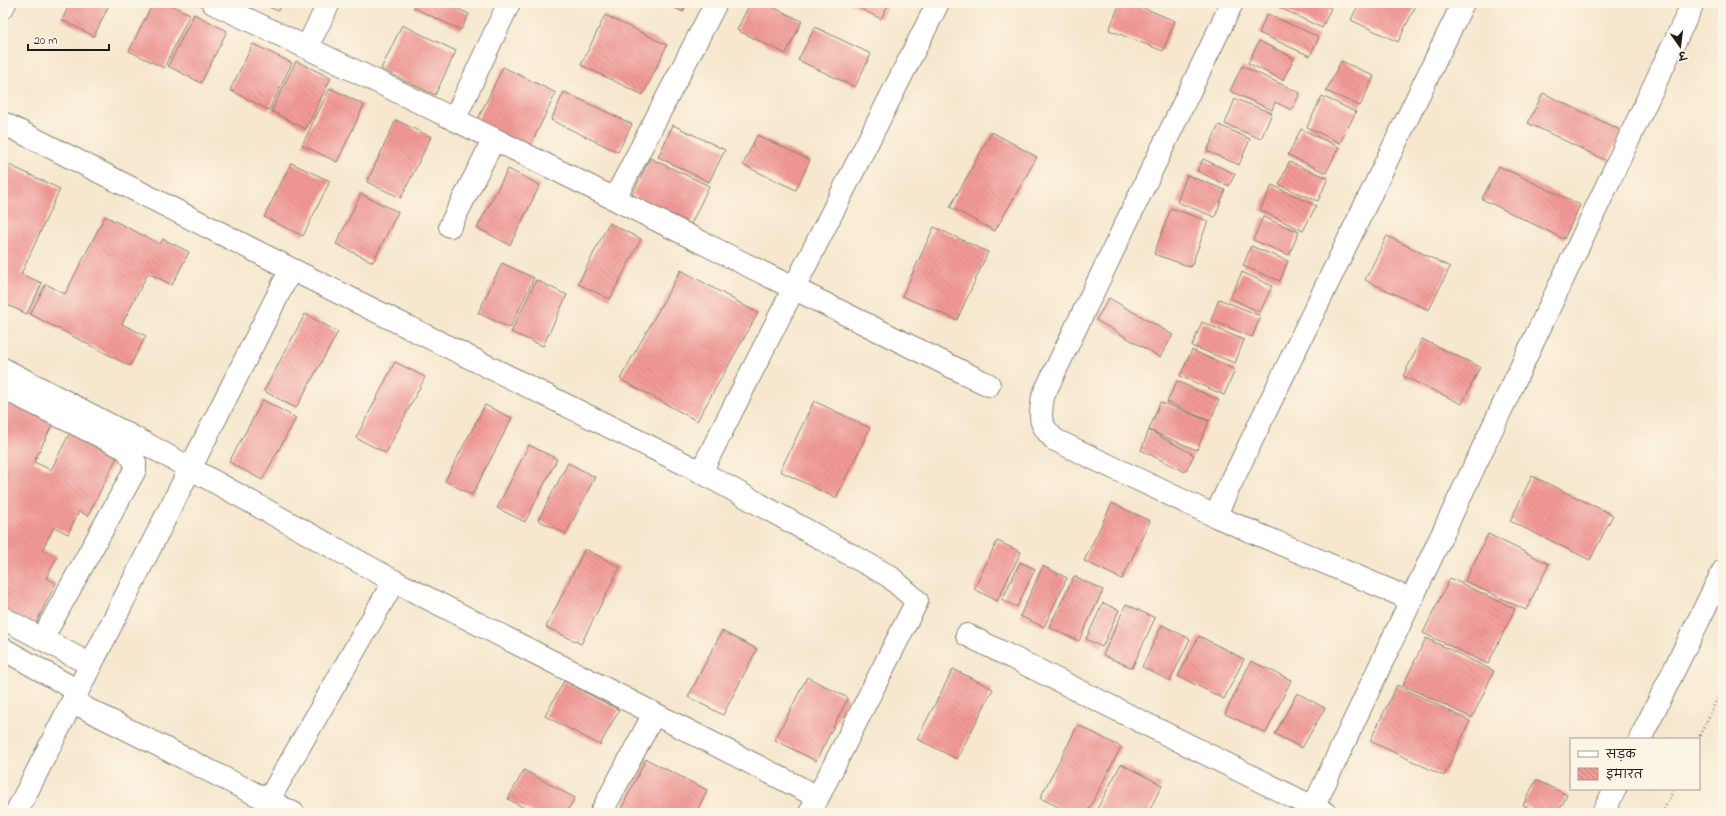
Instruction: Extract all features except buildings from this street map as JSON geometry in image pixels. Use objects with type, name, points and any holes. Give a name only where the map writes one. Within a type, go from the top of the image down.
[{"type":"street","points":[[3,7],[5,3]]},
{"type":"street","points":[[213,3],[307,47],[615,198],[794,289],[989,385]]},
{"type":"street","points":[[307,47],[329,3]]},
{"type":"street","points":[[454,120],[509,3]]},
{"type":"street","points":[[615,198],[716,3]]},
{"type":"street","points":[[700,472],[938,3]]},
{"type":"street","points":[[1232,3],[1043,396],[1041,416],[1044,429],[1055,440],[1216,516],[1410,599]]},
{"type":"street","points":[[1216,516],[1462,3]]},
{"type":"street","points":[[966,635],[1319,810],[1410,599],[1693,3]]},
{"type":"street","points":[[3,123],[291,269],[700,472],[889,576],[917,601],[814,805],[654,714],[394,581],[190,469],[3,369]]},
{"type":"street","points":[[450,226],[494,139]]},
{"type":"street","points":[[16,813],[291,269]]},
{"type":"street","points":[[3,392],[9,391],[126,449],[135,462],[135,470],[42,639]]},
{"type":"street","points":[[1640,738],[1723,571]]},
{"type":"street","points":[[268,801],[394,581]]},
{"type":"street","points":[[3,618],[91,665]]},
{"type":"street","points":[[3,650],[76,696],[268,801],[293,813]]},
{"type":"street","points":[[601,813],[654,714]]},
{"type":"street","points":[[1603,813],[1614,790]]},
{"type":"path","points":[[1698,738],[1723,687]]},
{"type":"path","points":[[1662,813],[1674,790]]}]
